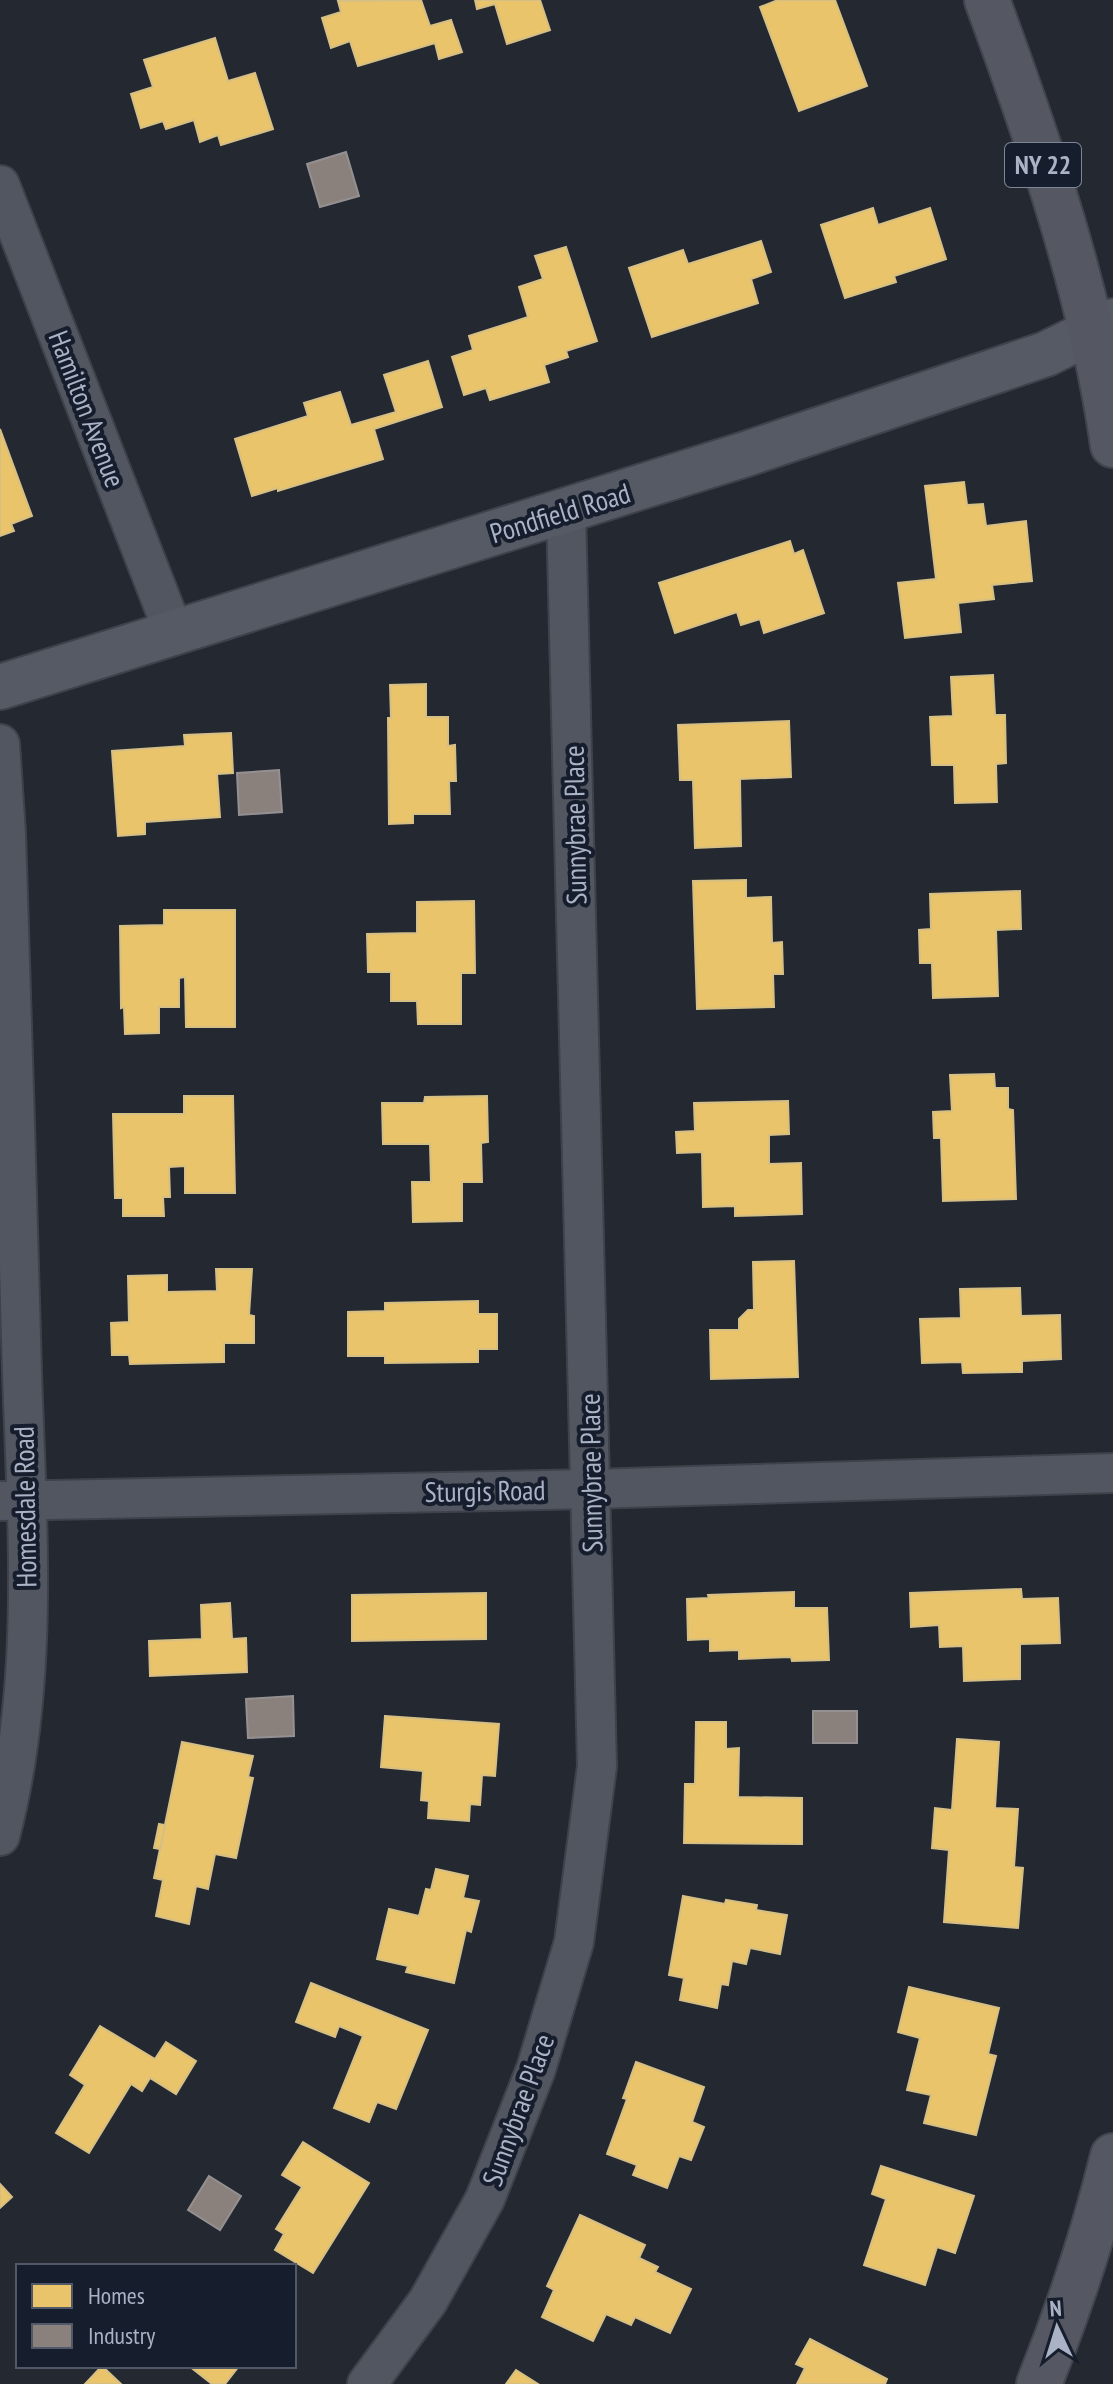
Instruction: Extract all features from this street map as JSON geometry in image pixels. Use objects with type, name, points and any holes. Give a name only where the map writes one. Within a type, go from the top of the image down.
[{"type":"main road","name":"NY 22","points":[[987,0],[1073,256],[1106,330],[1113,445]]},
{"type":"main road","points":[[1039,2384],[1068,2312],[1097,2222],[1113,2156]]},
{"type":"street","name":"Hamilton Avenue","points":[[0,185],[174,633]]},
{"type":"street","name":"Pondfield Road","points":[[0,687],[566,511],[1046,354],[1106,330]]},
{"type":"street","name":"Sunnybrae Place","points":[[367,2384],[428,2301],[485,2199],[536,2069],[574,1942],[597,1766],[566,511]]},
{"type":"street","name":"Homesdale Road","points":[[0,744],[6,833],[13,1500],[26,1686],[11,1794],[0,1836]]},
{"type":"street","name":"Sturgis Road","points":[[13,1500],[592,1489],[1113,1473]]},
{"type":"building: Homes","points":[[421,0],[430,26],[451,20],[462,52],[439,59],[435,43],[358,66],[350,41],[331,48],[322,18],[341,12],[338,1]]},
{"type":"building: Homes","points":[[475,0],[540,0],[550,30],[507,44],[495,4],[477,9]]},
{"type":"building: Homes","points":[[778,0],[835,0],[867,86],[799,111],[760,7]]},
{"type":"building: Homes","points":[[215,38],[228,81],[255,73],[273,129],[221,145],[218,135],[200,142],[194,120],[166,129],[163,121],[141,128],[131,94],[153,87],[144,60]]},
{"type":"building: Homes","points":[[873,208],[878,225],[930,208],[946,259],[894,276],[896,282],[845,298],[821,225]]},
{"type":"building: Homes","points":[[761,241],[771,272],[751,279],[758,303],[652,337],[629,268],[683,250],[688,264]]},
{"type":"building: Homes","points":[[566,247],[597,341],[566,351],[568,357],[544,365],[549,382],[490,400],[486,388],[464,395],[452,357],[473,350],[469,336],[528,317],[519,287],[543,279],[535,256]]},
{"type":"building: Homes","points":[[428,361],[442,407],[374,429],[383,459],[252,496],[235,439],[308,416],[304,403],[340,392],[351,425],[396,412],[384,375]]},
{"type":"building: Homes","points":[[0,429],[32,516],[11,524],[14,531],[0,536]]},
{"type":"building: Homes","points":[[964,482],[967,505],[983,504],[986,526],[1026,521],[1032,581],[992,585],[994,599],[958,603],[961,632],[905,638],[898,583],[936,579],[925,486]]},
{"type":"building: Homes","points":[[790,541],[794,554],[803,550],[824,613],[764,633],[760,619],[741,625],[737,612],[675,633],[659,583]]},
{"type":"building: Homes","points":[[993,675],[995,715],[1005,715],[1006,763],[996,764],[997,802],[955,803],[954,765],[932,765],[930,717],[953,716],[951,677]]},
{"type":"building: Homes","points":[[426,684],[426,717],[448,717],[448,746],[455,745],[456,781],[449,781],[450,814],[413,814],[413,823],[389,824],[390,685]]},
{"type":"building: Homes","points":[[789,721],[791,777],[740,779],[741,846],[695,848],[693,780],[680,780],[678,725]]},
{"type":"building: Homes","points":[[231,733],[233,773],[217,774],[220,817],[145,822],[145,834],[118,836],[112,751],[185,746],[184,735]]},
{"type":"building: Homes","points":[[746,880],[746,898],[771,897],[772,943],[782,942],[783,974],[773,974],[774,1007],[697,1009],[693,881]]},
{"type":"building: Homes","points":[[1020,891],[1021,929],[996,930],[998,996],[933,998],[932,963],[920,963],[919,930],[931,929],[930,894]]},
{"type":"building: Homes","points":[[474,901],[475,973],[461,973],[461,1024],[418,1024],[417,1001],[391,1001],[391,972],[368,972],[367,934],[417,933],[417,902]]},
{"type":"building: Homes","points":[[164,910],[235,910],[235,1027],[186,1027],[185,977],[179,978],[179,1007],[159,1007],[159,1033],[125,1034],[124,1007],[121,1008],[120,926],[164,925]]},
{"type":"building: Homes","points":[[994,1074],[995,1088],[1008,1088],[1008,1109],[1013,1110],[1016,1199],[943,1201],[941,1138],[934,1138],[933,1112],[952,1111],[950,1075]]},
{"type":"building: Homes","points":[[184,1096],[233,1096],[235,1193],[185,1193],[185,1166],[169,1167],[170,1197],[163,1197],[164,1216],[123,1216],[123,1198],[115,1198],[113,1114],[184,1114]]},
{"type":"building: Homes","points":[[487,1096],[488,1142],[481,1143],[482,1182],[462,1182],[462,1221],[413,1222],[412,1182],[431,1182],[430,1144],[383,1144],[382,1103],[424,1103],[425,1097]]},
{"type":"building: Homes","points":[[788,1101],[789,1134],[769,1135],[769,1164],[801,1163],[802,1214],[735,1216],[735,1206],[703,1207],[702,1152],[677,1153],[676,1132],[695,1131],[694,1103]]},
{"type":"building: Homes","points":[[794,1261],[798,1377],[711,1379],[710,1330],[739,1330],[739,1319],[748,1310],[754,1310],[753,1262]]},
{"type":"building: Homes","points":[[216,1269],[252,1269],[249,1315],[254,1316],[254,1343],[224,1343],[224,1362],[130,1364],[129,1355],[112,1355],[111,1323],[129,1322],[128,1276],[167,1275],[167,1292],[217,1291]]},
{"type":"building: Homes","points":[[1020,1288],[1021,1316],[1060,1315],[1061,1359],[1022,1361],[1022,1372],[963,1373],[962,1362],[922,1363],[920,1319],[961,1318],[960,1289]]},
{"type":"building: Homes","points":[[478,1301],[478,1314],[497,1314],[497,1349],[478,1349],[478,1362],[385,1363],[385,1356],[348,1356],[348,1312],[385,1311],[385,1303]]},
{"type":"building: Homes","points":[[1021,1589],[1022,1599],[1058,1598],[1060,1643],[1020,1644],[1020,1679],[964,1681],[963,1646],[940,1647],[939,1625],[911,1627],[910,1593]]},
{"type":"building: Homes","points":[[794,1592],[794,1608],[827,1608],[829,1660],[792,1661],[791,1657],[739,1659],[739,1650],[710,1651],[710,1639],[688,1640],[687,1599],[709,1598],[708,1595]]},
{"type":"building: Homes","points":[[486,1593],[486,1639],[352,1641],[352,1595]]},
{"type":"building: Homes","points":[[230,1603],[232,1639],[246,1638],[247,1672],[150,1676],[149,1641],[202,1639],[201,1605]]},
{"type":"building: Homes","points":[[385,1716],[499,1724],[495,1776],[482,1775],[480,1805],[470,1804],[469,1821],[428,1818],[429,1801],[421,1800],[423,1771],[381,1767]]},
{"type":"building: Homes","points":[[696,1722],[726,1722],[726,1749],[739,1748],[738,1797],[802,1798],[802,1844],[684,1843],[685,1784],[695,1784]]},
{"type":"building: Homes","points":[[957,1739],[999,1742],[995,1808],[1018,1809],[1014,1867],[1023,1868],[1018,1928],[944,1922],[949,1850],[932,1848],[935,1808],[952,1810]]},
{"type":"building: Homes","points":[[182,1742],[253,1756],[248,1777],[253,1778],[236,1858],[215,1854],[208,1889],[196,1886],[189,1924],[156,1916],[163,1880],[154,1878]]},
{"type":"building: Homes","points":[[159,1824],[165,1825],[160,1849],[154,1848]]},
{"type":"building: Homes","points":[[436,1869],[468,1876],[463,1898],[479,1901],[471,1932],[466,1930],[454,1983],[406,1972],[408,1966],[377,1959],[389,1909],[419,1916],[426,1889],[431,1890]]},
{"type":"building: Homes","points":[[683,1896],[725,1904],[726,1900],[757,1905],[756,1910],[787,1915],[780,1954],[750,1948],[746,1964],[732,1961],[728,1985],[721,1984],[717,2008],[680,2000],[684,1978],[669,1975]]},
{"type":"building: Homes","points":[[311,1983],[428,2030],[396,2109],[377,2102],[369,2122],[334,2108],[363,2036],[339,2026],[335,2037],[296,2022]]},
{"type":"building: Homes","points":[[909,1987],[999,2008],[988,2054],[996,2056],[976,2135],[924,2123],[931,2095],[907,2090],[920,2038],[898,2032]]},
{"type":"building: Homes","points":[[100,2026],[155,2059],[166,2042],[196,2061],[176,2094],[150,2078],[142,2091],[131,2084],[89,2153],[56,2133],[85,2085],[70,2075]]},
{"type":"building: Homes","points":[[636,2062],[704,2087],[692,2122],[704,2127],[691,2160],[679,2156],[667,2188],[633,2175],[637,2165],[607,2154],[627,2099],[623,2098]]},
{"type":"building: Homes","points":[[303,2142],[369,2183],[313,2273],[275,2250],[284,2234],[276,2229],[302,2187],[282,2175]]},
{"type":"building: Homes","points":[[881,2166],[974,2196],[955,2253],[937,2247],[925,2285],[864,2265],[886,2199],[872,2194]]},
{"type":"building: Homes","points":[[0,2184],[12,2197],[0,2208]]},
{"type":"building: Homes","points":[[580,2215],[645,2245],[639,2258],[658,2267],[655,2272],[691,2289],[670,2333],[635,2317],[631,2325],[606,2314],[593,2341],[542,2317],[554,2290],[547,2286]]},
{"type":"building: Homes","points":[[810,2339],[887,2379],[885,2384],[797,2384],[805,2368],[796,2364]]},
{"type":"building: Homes","points":[[100,2368],[104,2368],[121,2384],[85,2384]]},
{"type":"building: Homes","points":[[192,2368],[237,2368],[225,2384],[212,2384]]},
{"type":"building: Homes","points":[[516,2370],[538,2384],[506,2384]]},
{"type":"building: Industry","points":[[346,152],[359,196],[320,207],[307,164]]},
{"type":"building: Industry","points":[[279,770],[282,812],[239,815],[237,773]]},
{"type":"building: Industry","points":[[293,1696],[294,1736],[248,1738],[246,1699]]},
{"type":"building: Industry","points":[[813,1711],[857,1711],[857,1743],[813,1743]]},
{"type":"building: Industry","points":[[209,2176],[241,2196],[220,2230],[188,2210]]}]
